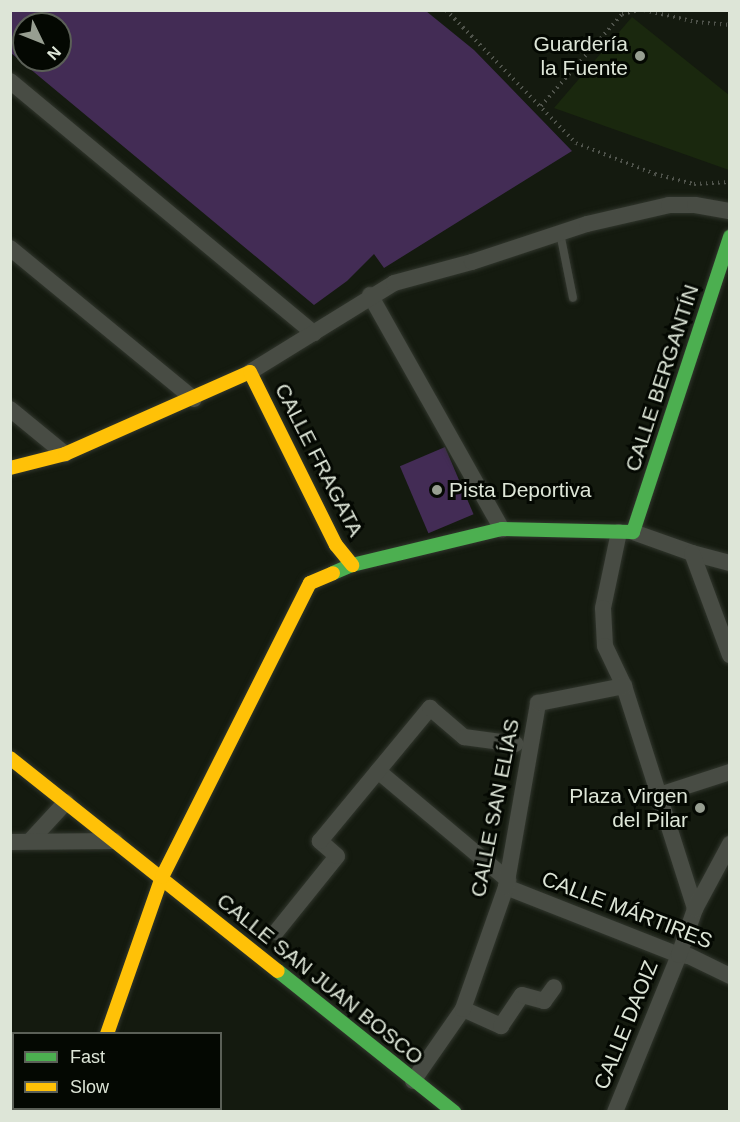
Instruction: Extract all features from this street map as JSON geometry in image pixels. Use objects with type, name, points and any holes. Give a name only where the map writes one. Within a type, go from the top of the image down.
[{"type":"street","points":[[10,81],[314,333]]},
{"type":"street","points":[[10,468],[65,454],[194,399],[250,372],[370,295],[394,283],[472,262],[560,233],[669,205],[695,205],[729,211]]},
{"type":"street","name":"CALLE BERGANTÍN","points":[[626,532],[729,237]]},
{"type":"street","points":[[10,248],[194,399]]},
{"type":"street","points":[[370,295],[502,529]]},
{"type":"street","name":"CALLE FRAGATA","points":[[250,372],[336,545],[352,565]]},
{"type":"street","points":[[10,409],[65,454]]},
{"type":"street","points":[[108,1032],[162,877],[310,583],[352,565],[502,529],[626,532],[729,563]]},
{"type":"street","points":[[626,532],[603,608],[605,646],[624,686],[695,909]]},
{"type":"street","points":[[692,553],[729,655]]},
{"type":"street","name":"CALLE SAN ELÍAS","points":[[413,1081],[463,1009],[507,884],[538,703],[624,686]]},
{"type":"street","points":[[276,932],[337,856],[320,841],[430,708],[464,737],[516,744]]},
{"type":"street","name":"CALLE SAN JUAN BOSCO","points":[[10,758],[454,1112]]},
{"type":"street","name":"CALLE MÁRTIRES","points":[[378,771],[507,884],[679,955],[690,956],[729,976]]},
{"type":"street","points":[[659,795],[729,772]]},
{"type":"street","points":[[10,859],[18,842],[66,802]]},
{"type":"street","points":[[18,842],[115,841]]},
{"type":"street","name":"CALLE DAOIZ","points":[[615,1112],[679,955],[695,909],[729,844]]},
{"type":"street","points":[[463,1009],[501,1026],[522,994],[544,1001],[554,987]]},
{"type":"lane","points":[[560,233],[573,298]]},
{"type":"path","points":[[446,10],[576,143],[655,174],[694,184],[729,182]]},
{"type":"path","points":[[541,106],[622,14],[639,10]]},
{"type":"path","points":[[644,10],[696,22],[729,25]]},
{"type":"shaded area","points":[[10,11],[426,11],[474,50],[572,151],[384,268],[374,254],[347,281],[314,305],[34,72],[72,72],[72,12],[12,12],[12,54]]},
{"type":"shaded area","name":"Guardería la Fuente","points":[[632,17],[729,95],[729,170],[554,108]]},
{"type":"shaded area","name":"Pista Deportiva","points":[[445,447],[474,514],[428,533],[400,466]]},
{"type":"traffic: fast","points":[[333,573],[352,565],[502,529],[633,532],[730,237]]},
{"type":"traffic: fast","points":[[278,971],[454,1112]]},
{"type":"traffic: slow","points":[[10,468],[65,454],[250,372],[336,545],[352,565]]},
{"type":"traffic: slow","points":[[108,1032],[162,877],[310,583],[333,573]]},
{"type":"traffic: slow","points":[[10,758],[278,971]]},
{"type":"place","name":"Guardería la Fuente","points":[[640,56]]},
{"type":"place","name":"Pista Deportiva","points":[[437,490]]},
{"type":"place","name":"Plaza Virgen del Pilar","points":[[700,808]]}]
